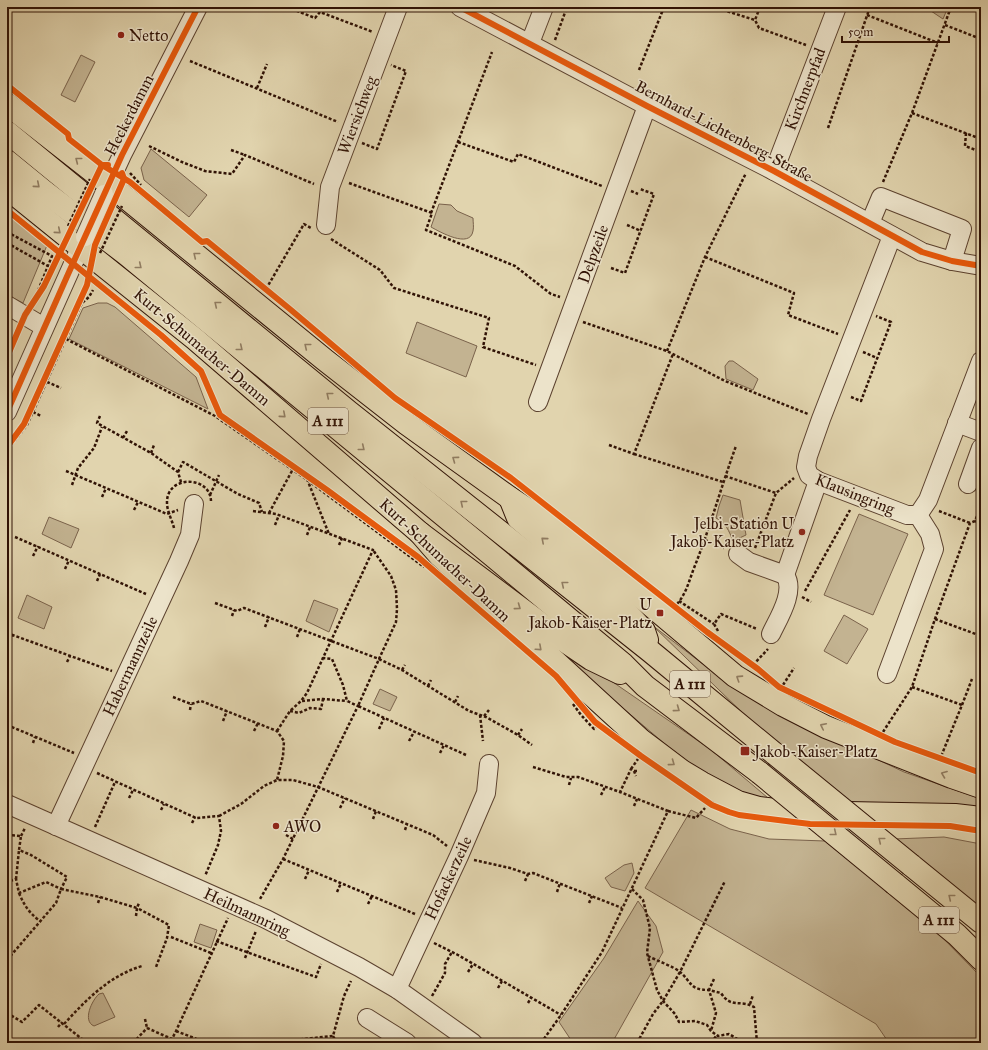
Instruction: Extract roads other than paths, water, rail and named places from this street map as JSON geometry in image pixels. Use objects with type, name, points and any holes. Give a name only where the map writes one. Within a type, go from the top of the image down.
[{"type":"main road","points":[[7,104],[101,182],[325,360],[407,424],[510,498],[548,523],[604,567],[735,676],[783,705],[826,727],[981,787]]},
{"type":"main road","name":"A 111","points":[[7,132],[356,417],[650,651],[981,922]]},
{"type":"main road","name":"A 111","points":[[7,160],[45,192],[126,254],[623,664],[645,686],[747,762],[957,935],[981,959]]},
{"type":"main road","name":"Kurt-Schumacher-Damm","points":[[7,188],[190,335],[420,533],[440,556],[641,740],[682,771],[738,802],[759,808],[793,812],[955,815],[981,818]]},
{"type":"main road","points":[[510,498],[518,518],[616,601],[644,631],[650,651]]},
{"type":"main road","points":[[420,533],[560,638],[591,659],[645,686]]},
{"type":"street","name":"Wiersichweg","points":[[323,231],[330,187],[326,181],[345,131],[378,60],[398,7]]},
{"type":"street","name":"Bernhard-Lichtenberg-Straße","points":[[460,7],[774,171],[922,252],[952,261],[981,266]]},
{"type":"street","points":[[530,43],[544,7]]},
{"type":"street","name":"Kirchnerpfad","points":[[774,171],[837,7]]},
{"type":"street","name":"Heckerdamm","points":[[7,412],[44,327],[75,243],[101,182],[193,9]]},
{"type":"street","name":"Delpzeile","points":[[538,402],[647,106]]},
{"type":"street","points":[[870,223],[881,197],[962,229],[952,261]]},
{"type":"street","name":"Klausingring","points":[[892,236],[821,419],[808,456],[806,467],[809,475],[818,481],[858,496],[907,514],[922,510]]},
{"type":"street","points":[[7,306],[29,310],[44,327]]},
{"type":"street","points":[[887,674],[934,549],[922,510],[981,361]]},
{"type":"street","points":[[957,423],[981,432]]},
{"type":"street","points":[[968,484],[981,448]]},
{"type":"street","points":[[785,575],[818,481]]},
{"type":"street","name":"Habermannzeile","points":[[56,826],[190,535],[194,504]]},
{"type":"street","points":[[743,558],[785,575],[788,579],[789,592],[770,634]]},
{"type":"street","name":"Hofackerzeile","points":[[397,989],[459,856],[484,798],[486,793],[488,764]]},
{"type":"street","name":"Heilmannring","points":[[7,804],[257,915],[326,950],[397,989],[473,1043]]},
{"type":"street","points":[[367,1018],[407,1043]]},
{"type":"place","name":"Netto","points":[[121,35]]},
{"type":"place","name":"Jelbi-Station U Jakob-Kaiser-Platz","points":[[802,532]]},
{"type":"place","name":"U Jakob-Kaiser-Platz","points":[[660,613]]},
{"type":"place","name":"Jakob-Kaiser-Platz","points":[[745,751]]},
{"type":"place","name":"AWO","points":[[276,826]]}]
